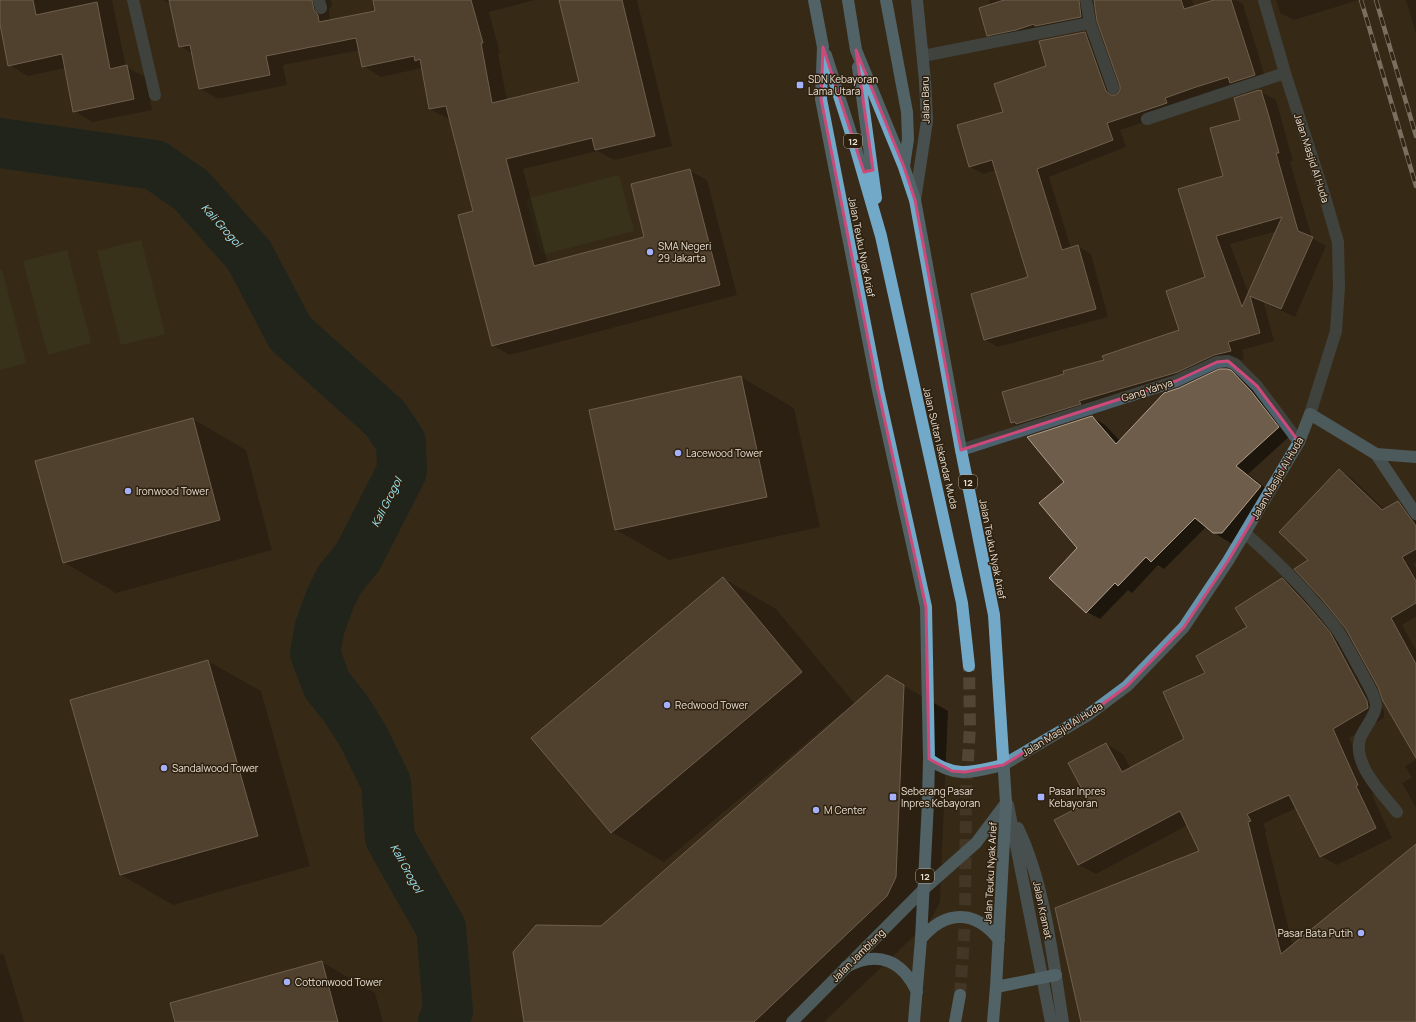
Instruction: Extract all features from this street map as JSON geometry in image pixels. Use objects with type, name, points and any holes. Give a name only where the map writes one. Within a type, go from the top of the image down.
[{"type":"highway","name":"Jalan Teuku Nyak Arief","points":[[814,0],[823,47],[821,99],[878,390],[926,607],[929,759],[924,889],[914,1022]]},
{"type":"highway","name":"Jalan Teuku Nyak Arief","points":[[848,0],[856,50],[904,167],[915,200],[961,450],[994,614],[1004,783],[1007,807],[993,1022]]},
{"type":"highway","points":[[886,0],[907,112],[908,140],[904,167]]},
{"type":"highway","name":"Jalan Sultan Iskandar Muda","points":[[823,47],[855,146],[881,236],[962,602],[969,666]]},
{"type":"highway","name":"Jalan Sultan Iskandar Muda","points":[[856,50],[881,236]]},
{"type":"highway","points":[[929,759],[939,767],[952,771],[965,772],[1003,765]]},
{"type":"highway","points":[[921,939],[930,929],[941,922],[954,918],[967,918],[980,922],[991,929],[999,940]]},
{"type":"highway","points":[[846,967],[857,961],[870,959],[882,959],[894,963],[912,980],[917,992]]},
{"type":"highway","points":[[996,987],[1056,975]]},
{"type":"highway","points":[[955,1022],[960,995]]},
{"type":"main road","name":"Jalan Masjid Al Huda","points":[[1003,765],[1088,715],[1127,686],[1184,627],[1228,561],[1299,442],[1310,414]]},
{"type":"main road","points":[[1310,414],[1376,454],[1416,457]]},
{"type":"main road","points":[[924,889],[976,843],[1007,807]]},
{"type":"main road","name":"Jalan Jamblang","points":[[792,1022],[924,889]]},
{"type":"street","points":[[133,0],[155,95]]},
{"type":"street","name":"Jalan Baru","points":[[915,200],[927,121],[923,56],[916,0]]},
{"type":"street","points":[[1086,0],[1090,23],[1113,88]]},
{"type":"street","name":"Jalan Masjid Al Huda","points":[[1264,0],[1285,73],[1338,242],[1339,287],[1336,332],[1310,414]]},
{"type":"street","points":[[923,56],[1090,23]]},
{"type":"street","points":[[1147,119],[1285,73]]},
{"type":"street","name":"Gang Yahya","points":[[961,450],[1176,381],[1217,362],[1228,361],[1235,364],[1257,386],[1299,442]]},
{"type":"street","points":[[1376,454],[1416,514]]},
{"type":"street","points":[[1245,533],[1274,558],[1289,574],[1336,628],[1342,638],[1373,695],[1376,706],[1375,712],[1361,737],[1359,746],[1362,765],[1371,780],[1397,812]]},
{"type":"street","points":[[1007,807],[1051,1022]]},
{"type":"street","name":"Jalan Kramat","points":[[1007,807],[1022,837],[1034,869],[1043,905],[1063,1022]]},
{"type":"highlighted area","points":[[823,47],[864,172],[873,170],[856,50],[904,167],[915,200],[961,450],[1176,381],[1217,362],[1228,361],[1257,386],[1299,442],[1228,561],[1184,627],[1127,686],[1088,715],[1003,765],[965,772],[952,771],[929,759],[926,607],[878,390],[821,99]]},
{"type":"green space","points":[[619,175],[634,231],[541,255],[526,199]]},
{"type":"green space","points":[[141,240],[165,334],[121,345],[97,251]]},
{"type":"green space","points":[[67,250],[91,343],[48,355],[23,261]]},
{"type":"green space","points":[[2,269],[26,363],[0,370],[0,270]]},
{"type":"building","points":[[0,0],[33,0],[36,15],[97,2],[110,69],[127,65],[134,99],[73,112],[62,54],[8,66],[0,24]]},
{"type":"building","points":[[169,0],[312,0],[319,22],[375,11],[373,0],[471,0],[483,43],[481,43],[492,103],[579,82],[559,0],[622,0],[655,136],[595,150],[592,138],[506,159],[534,266],[644,237],[631,184],[690,169],[720,285],[492,346],[458,215],[473,211],[446,106],[429,109],[420,59],[415,61],[414,56],[362,67],[356,38],[266,56],[270,75],[199,89],[190,45],[179,47]]},
{"type":"building","points":[[1004,0],[1079,0],[1081,17],[1035,26],[1034,24],[1016,30],[987,36],[979,8]]},
{"type":"building","points":[[1094,0],[1181,0],[1184,9],[1214,0],[1231,0],[1255,75],[1230,83],[1228,77],[1196,87],[1165,98],[1167,103],[1107,123],[1113,140],[1037,169],[1062,250],[1078,245],[1096,309],[984,340],[971,294],[1028,277],[992,160],[969,167],[957,125],[1003,112],[994,84],[1046,66],[1039,41],[1085,32],[1106,91],[1111,95],[1118,93],[1120,86],[1097,21]]},
{"type":"building","points":[[1261,90],[1279,153],[1276,153],[1298,231],[1313,237],[1281,309],[1250,296],[1260,333],[1228,342],[1231,351],[1214,355],[1178,372],[1079,401],[1081,404],[1016,424],[1015,422],[1011,423],[1002,392],[1064,374],[1063,371],[1104,360],[1102,356],[1179,330],[1166,291],[1205,277],[1178,189],[1223,176],[1210,128],[1240,120],[1234,98]],"holes":[[[1282,217],[1242,307],[1216,236]]]},
{"type":"building","points":[[1219,369],[1231,370],[1251,391],[1279,427],[1236,466],[1261,486],[1222,533],[1213,533],[1195,518],[1151,562],[1146,557],[1118,586],[1115,583],[1086,613],[1049,578],[1077,548],[1039,503],[1064,482],[1027,437],[1092,416],[1116,444],[1164,393],[1179,388]]},
{"type":"building","name":"Lacewood Tower","points":[[741,376],[767,497],[615,530],[589,410]]},
{"type":"building","name":"Ironwood Tower","points":[[193,418],[220,520],[63,563],[35,461]]},
{"type":"building","points":[[1339,469],[1382,510],[1398,501],[1416,526],[1416,549],[1402,557],[1416,581],[1416,603],[1391,618],[1416,664],[1416,758],[1383,701],[1378,687],[1346,629],[1321,598],[1294,569],[1308,560],[1279,532]]},
{"type":"building","name":"Redwood Tower","points":[[723,577],[802,672],[611,833],[531,738]]},
{"type":"building","points":[[1282,578],[1330,632],[1367,701],[1368,708],[1333,729],[1358,785],[1356,786],[1376,828],[1320,857],[1289,795],[1247,814],[1251,821],[1248,822],[1281,954],[1416,844],[1416,1022],[1081,1022],[1055,908],[1199,851],[1180,811],[1078,865],[1054,820],[1089,802],[1068,763],[1106,743],[1122,772],[1184,739],[1163,692],[1205,673],[1196,656],[1247,627],[1235,608]]},
{"type":"building","name":"Sandalwood Tower","points":[[208,660],[258,836],[120,875],[70,700]]},
{"type":"building","name":"M Center","points":[[887,675],[904,685],[896,877],[887,896],[754,1022],[524,1022],[513,952],[536,925],[601,926]]},
{"type":"building","name":"Cottonwood Tower","points":[[322,961],[338,1022],[175,1022],[170,1003]]},
{"type":"waterway","name":"Kali Grogol","points":[[0,143],[155,165],[191,190],[249,255],[290,333],[385,418],[401,442],[402,471],[358,557],[340,579],[330,599],[320,627],[315,653],[327,685],[346,709],[363,736],[386,783],[390,838],[441,928],[448,1011],[443,1022]]},
{"type":"tunnel","points":[[960,995],[965,921],[966,793],[970,726],[969,666]]},
{"type":"railway","points":[[1361,0],[1416,186]]},
{"type":"railway","points":[[1376,0],[1416,136]]},
{"type":"place","name":"SDN Kebayoran Lama Utara","points":[[800,85]]},
{"type":"place","name":"SMA Negeri 29 Jakarta","points":[[650,252]]},
{"type":"place","name":"Lacewood Tower","points":[[678,453]]},
{"type":"place","name":"Ironwood Tower","points":[[128,491]]},
{"type":"place","name":"Redwood Tower","points":[[667,705]]},
{"type":"place","name":"Sandalwood Tower","points":[[164,768]]},
{"type":"place","name":"Seberang Pasar Inpres Kebayoran","points":[[893,797]]},
{"type":"place","name":"Pasar Inpres Kebayoran","points":[[1041,797]]},
{"type":"place","name":"M Center","points":[[816,810]]},
{"type":"place","name":"Pasar Bata Putih","points":[[1361,933]]},
{"type":"place","name":"Cottonwood Tower","points":[[287,982]]}]
